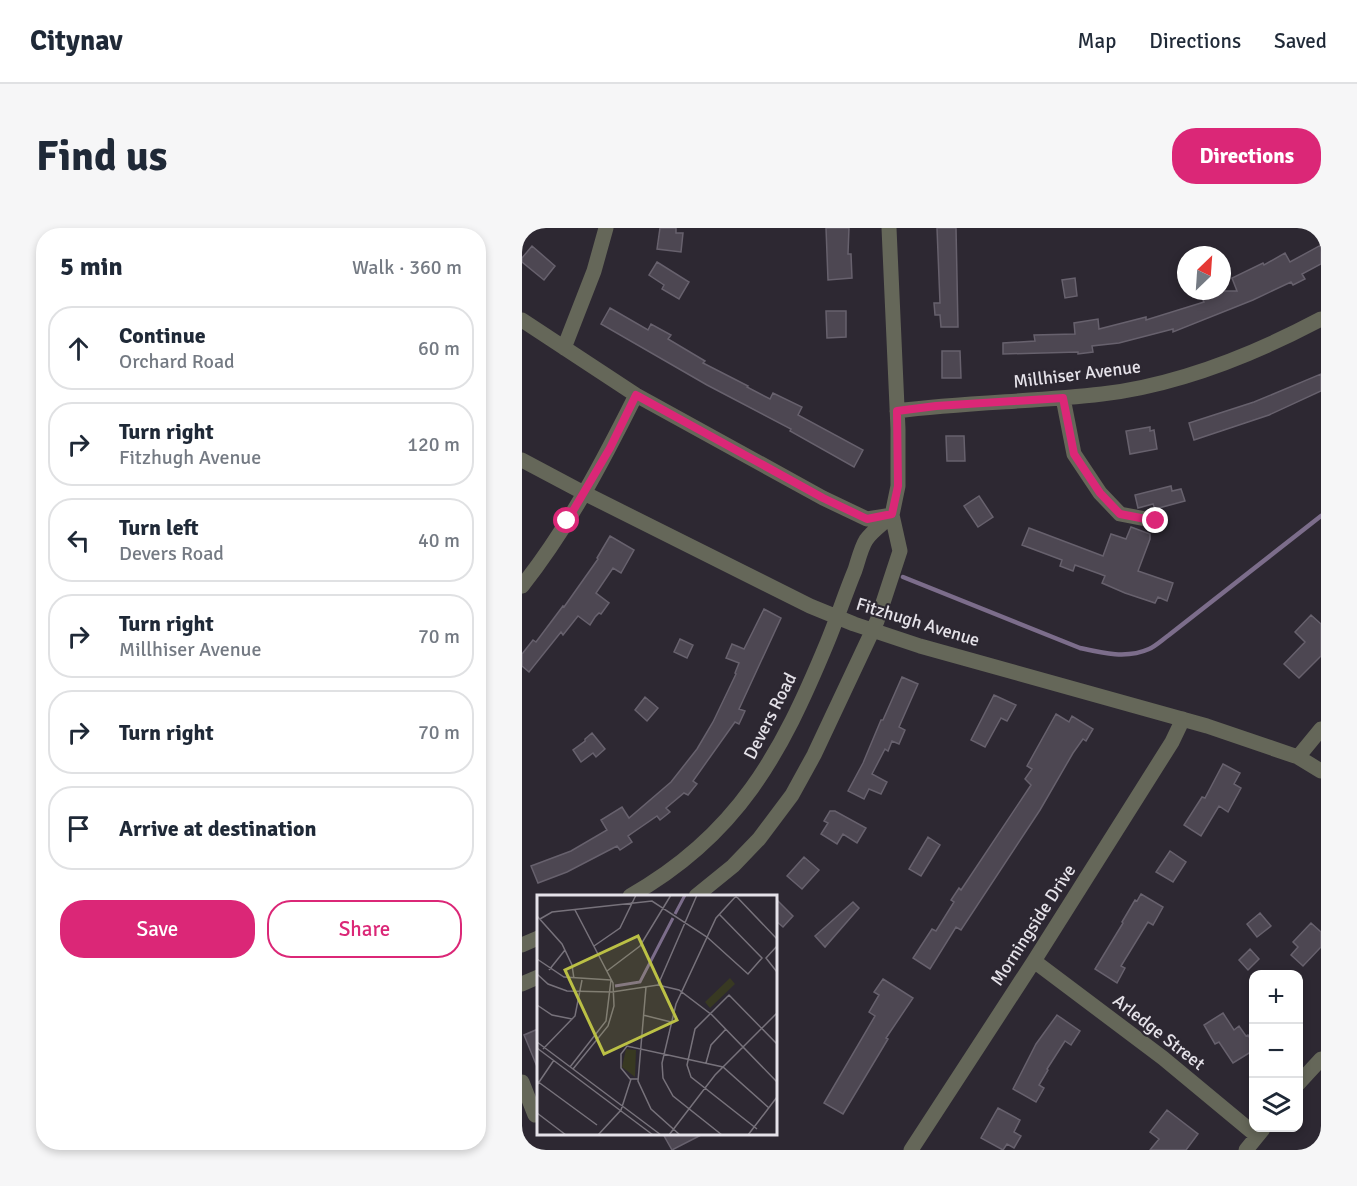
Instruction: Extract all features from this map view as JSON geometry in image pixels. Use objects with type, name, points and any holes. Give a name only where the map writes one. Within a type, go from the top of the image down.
[{"type":"street","points":[[564,348],[594,271],[606,228]]},
{"type":"street","points":[[698,895],[733,866],[752,846],[792,795],[814,755],[872,630],[900,551],[892,514],[898,486],[889,228]]},
{"type":"street","points":[[522,320],[636,395],[823,498],[867,519],[892,514]]},
{"type":"street","name":"Millhiser Avenue","points":[[897,411],[1103,394],[1184,377],[1225,363],[1321,320]]},
{"type":"street","points":[[522,585],[533,572],[584,493],[610,448],[636,395]]},
{"type":"street","points":[[1063,398],[1074,454],[1100,493],[1120,514],[1156,521]]},
{"type":"street","name":"Fitzhugh Avenue","points":[[522,460],[810,606],[837,617],[920,646],[1183,719],[1298,757],[1321,771]]},
{"type":"street","name":"Devers Road","points":[[633,895],[680,865],[710,839],[753,787],[778,747],[806,690],[866,540],[892,514]]},
{"type":"street","name":"Morningside Drive","points":[[911,1150],[1034,961],[1172,742],[1183,719]]},
{"type":"street","points":[[1298,757],[1321,729]]},
{"type":"street","points":[[522,945],[537,938]]},
{"type":"street","name":"Arledge Street","points":[[1034,961],[1249,1124]]},
{"type":"street","points":[[522,984],[537,977]]},
{"type":"street","points":[[1303,1079],[1321,1059]]},
{"type":"street","points":[[522,1083],[535,1115]]},
{"type":"street","points":[[1246,1150],[1260,1132]]},
{"type":"building","points":[[660,228],[676,228],[676,233],[683,233],[681,252],[657,249]]},
{"type":"building","points":[[826,228],[849,228],[848,254],[851,254],[852,278],[828,280]]},
{"type":"building","points":[[937,228],[956,228],[958,327],[941,327],[940,315],[935,315],[934,303],[940,303]]},
{"type":"building","points":[[1321,245],[1321,264],[1302,274],[1305,279],[1293,285],[1291,282],[1173,332],[1173,329],[1119,343],[1092,346],[1093,352],[1078,354],[1078,352],[1003,354],[1003,343],[1035,341],[1034,335],[1075,334],[1074,323],[1098,319],[1099,329],[1146,317],[1146,320],[1204,302],[1203,300],[1231,300],[1231,291],[1237,291],[1232,278],[1263,263],[1264,265],[1285,253],[1290,262]]},
{"type":"building","points":[[532,246],[555,266],[544,280],[522,262],[522,258]]},
{"type":"building","points":[[657,262],[689,282],[679,299],[662,289],[664,285],[649,275]]},
{"type":"building","points":[[1075,278],[1077,296],[1065,298],[1062,280]]},
{"type":"building","points":[[610,308],[648,330],[651,324],[671,335],[668,339],[705,361],[703,363],[770,399],[773,393],[802,407],[798,415],[863,450],[854,467],[790,431],[791,429],[707,385],[601,324]]},
{"type":"building","points":[[826,311],[846,311],[846,337],[827,338]]},
{"type":"building","points":[[942,351],[960,351],[961,378],[942,378]]},
{"type":"building","points":[[1321,374],[1321,391],[1269,415],[1194,440],[1189,423],[1254,402]]},
{"type":"building","points":[[1150,427],[1150,431],[1154,430],[1157,449],[1130,454],[1126,431]]},
{"type":"building","points":[[946,436],[964,436],[965,461],[947,461]]},
{"type":"building","points":[[1171,486],[1172,491],[1181,489],[1185,501],[1155,509],[1153,504],[1138,508],[1135,495]]},
{"type":"building","points":[[979,496],[993,517],[978,527],[964,506]]},
{"type":"building","points":[[1131,527],[1150,534],[1138,571],[1173,583],[1167,601],[1158,597],[1155,603],[1125,593],[1102,583],[1105,576],[1075,565],[1073,571],[1060,566],[1062,560],[1022,545],[1029,528],[1103,556],[1111,534],[1126,539]]},
{"type":"building","points":[[610,536],[634,550],[621,573],[613,568],[596,593],[609,603],[590,625],[578,616],[563,635],[561,632],[529,672],[522,666],[522,654],[533,640],[536,642],[564,607],[598,559]]},
{"type":"building","points":[[764,609],[781,618],[739,709],[745,711],[739,724],[735,722],[693,781],[697,784],[688,795],[684,793],[666,808],[670,812],[660,820],[657,816],[628,836],[632,842],[620,850],[617,846],[567,872],[538,883],[531,866],[571,851],[607,830],[601,820],[622,807],[629,818],[671,782],[697,749],[736,674],[739,663],[726,658],[732,644],[744,649]]},
{"type":"building","points":[[1311,615],[1321,624],[1321,656],[1299,678],[1284,664],[1305,642],[1295,632]]},
{"type":"building","points":[[680,639],[693,645],[687,658],[674,652]]},
{"type":"building","points":[[902,677],[918,684],[899,727],[905,730],[899,744],[892,741],[888,751],[885,749],[872,774],[887,782],[881,794],[869,789],[864,799],[848,791]]},
{"type":"building","points":[[994,695],[1016,705],[1007,721],[1001,718],[985,747],[971,740]]},
{"type":"building","points":[[645,697],[658,708],[647,721],[635,710]]},
{"type":"building","points":[[1056,714],[1069,722],[1072,716],[1093,729],[1086,741],[1083,739],[1073,753],[1040,810],[961,930],[956,927],[930,969],[913,958],[932,929],[936,931],[954,902],[951,900],[959,888],[961,890],[1031,785],[1025,779],[1032,769],[1027,766]]},
{"type":"building","points":[[592,733],[605,749],[596,757],[593,753],[581,762],[573,750]]},
{"type":"building","points":[[1223,764],[1240,773],[1234,784],[1241,788],[1228,812],[1219,806],[1201,836],[1184,825],[1202,797],[1205,798]]},
{"type":"building","points":[[830,811],[835,811],[866,828],[857,843],[843,834],[837,844],[821,834],[828,823],[824,821]]},
{"type":"building","points":[[928,837],[940,845],[921,876],[909,869]]},
{"type":"building","points":[[1170,851],[1186,862],[1173,882],[1156,872]]},
{"type":"building","points":[[804,857],[819,870],[802,889],[787,876]]},
{"type":"building","points":[[1141,894],[1163,907],[1153,925],[1148,922],[1121,966],[1125,968],[1117,983],[1095,969],[1135,900],[1137,901]]},
{"type":"building","points":[[777,900],[793,916],[783,927],[777,922]]},
{"type":"building","points":[[853,902],[859,908],[825,947],[815,936]]},
{"type":"building","points":[[1260,913],[1271,926],[1257,937],[1247,924]]},
{"type":"building","points":[[1311,923],[1321,932],[1321,947],[1303,966],[1291,955],[1298,947],[1293,942]]},
{"type":"building","points":[[1250,949],[1259,959],[1248,970],[1239,960]]},
{"type":"building","points":[[883,979],[913,998],[886,1038],[888,1039],[843,1114],[824,1103],[875,1016],[869,1012],[879,995],[874,992]]},
{"type":"building","points":[[1223,1013],[1234,1030],[1239,1026],[1246,1036],[1248,1035],[1249,1053],[1233,1063],[1219,1042],[1215,1044],[1204,1025]]},
{"type":"building","points":[[1057,1015],[1080,1031],[1071,1045],[1065,1041],[1047,1069],[1039,1085],[1044,1088],[1036,1102],[1013,1089],[1036,1044]]},
{"type":"building","points":[[537,1029],[537,1067],[524,1035]]},
{"type":"building","points":[[998,1108],[1020,1120],[1014,1132],[1021,1136],[1014,1148],[1007,1144],[1003,1150],[981,1138]]},
{"type":"building","points":[[1167,1110],[1198,1134],[1186,1150],[1150,1150],[1159,1139],[1150,1132]]},
{"type":"building","points":[[664,1135],[701,1135],[672,1150]]},
{"type":"waterway","points":[[903,577],[1080,648],[1106,653],[1132,654],[1157,645],[1321,516]]},
{"type":"route","points":[[567,521],[610,448],[636,395],[823,498],[867,519],[892,514],[895,504],[898,486],[897,411],[936,406],[1063,398],[1074,454],[1100,493],[1120,514],[1156,521]]}]
